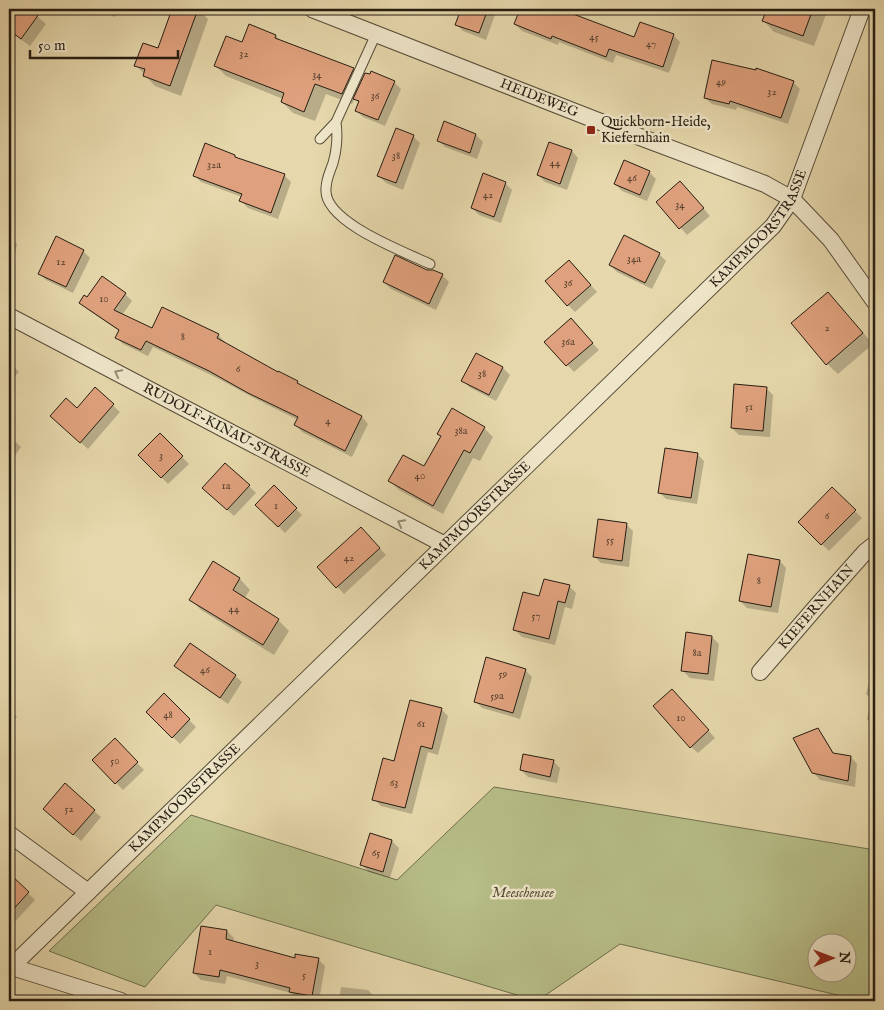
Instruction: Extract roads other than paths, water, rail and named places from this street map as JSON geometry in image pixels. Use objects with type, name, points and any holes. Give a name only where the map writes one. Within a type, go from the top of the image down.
[{"type":"street","name":"HEIDEWEG","points":[[312,9],[765,184],[792,199]]},
{"type":"street","name":"KAMPMOORSTRASSE","points":[[10,968],[773,226],[792,199],[862,9]]},
{"type":"street","points":[[792,199],[831,240],[875,302]]},
{"type":"street","name":"RUDOLF-KINAU-STRASSE","points":[[9,316],[445,545]]},
{"type":"street","name":"KIEFERNHAIN","points":[[760,672],[865,552],[875,544]]},
{"type":"street","points":[[9,834],[88,892]]},
{"type":"street","points":[[10,968],[121,1001]]},
{"type":"lane","points":[[320,139],[336,122],[376,34]]},
{"type":"lane","points":[[336,122],[339,139],[333,165],[327,179],[325,192],[328,201],[344,219],[361,232],[430,264]]},
{"type":"place","name":"Quickborn-Heide, Kiefernhain","points":[[591,130]]},
{"type":"park label","name":"Meeschensee","points":[[523,893]]}]
